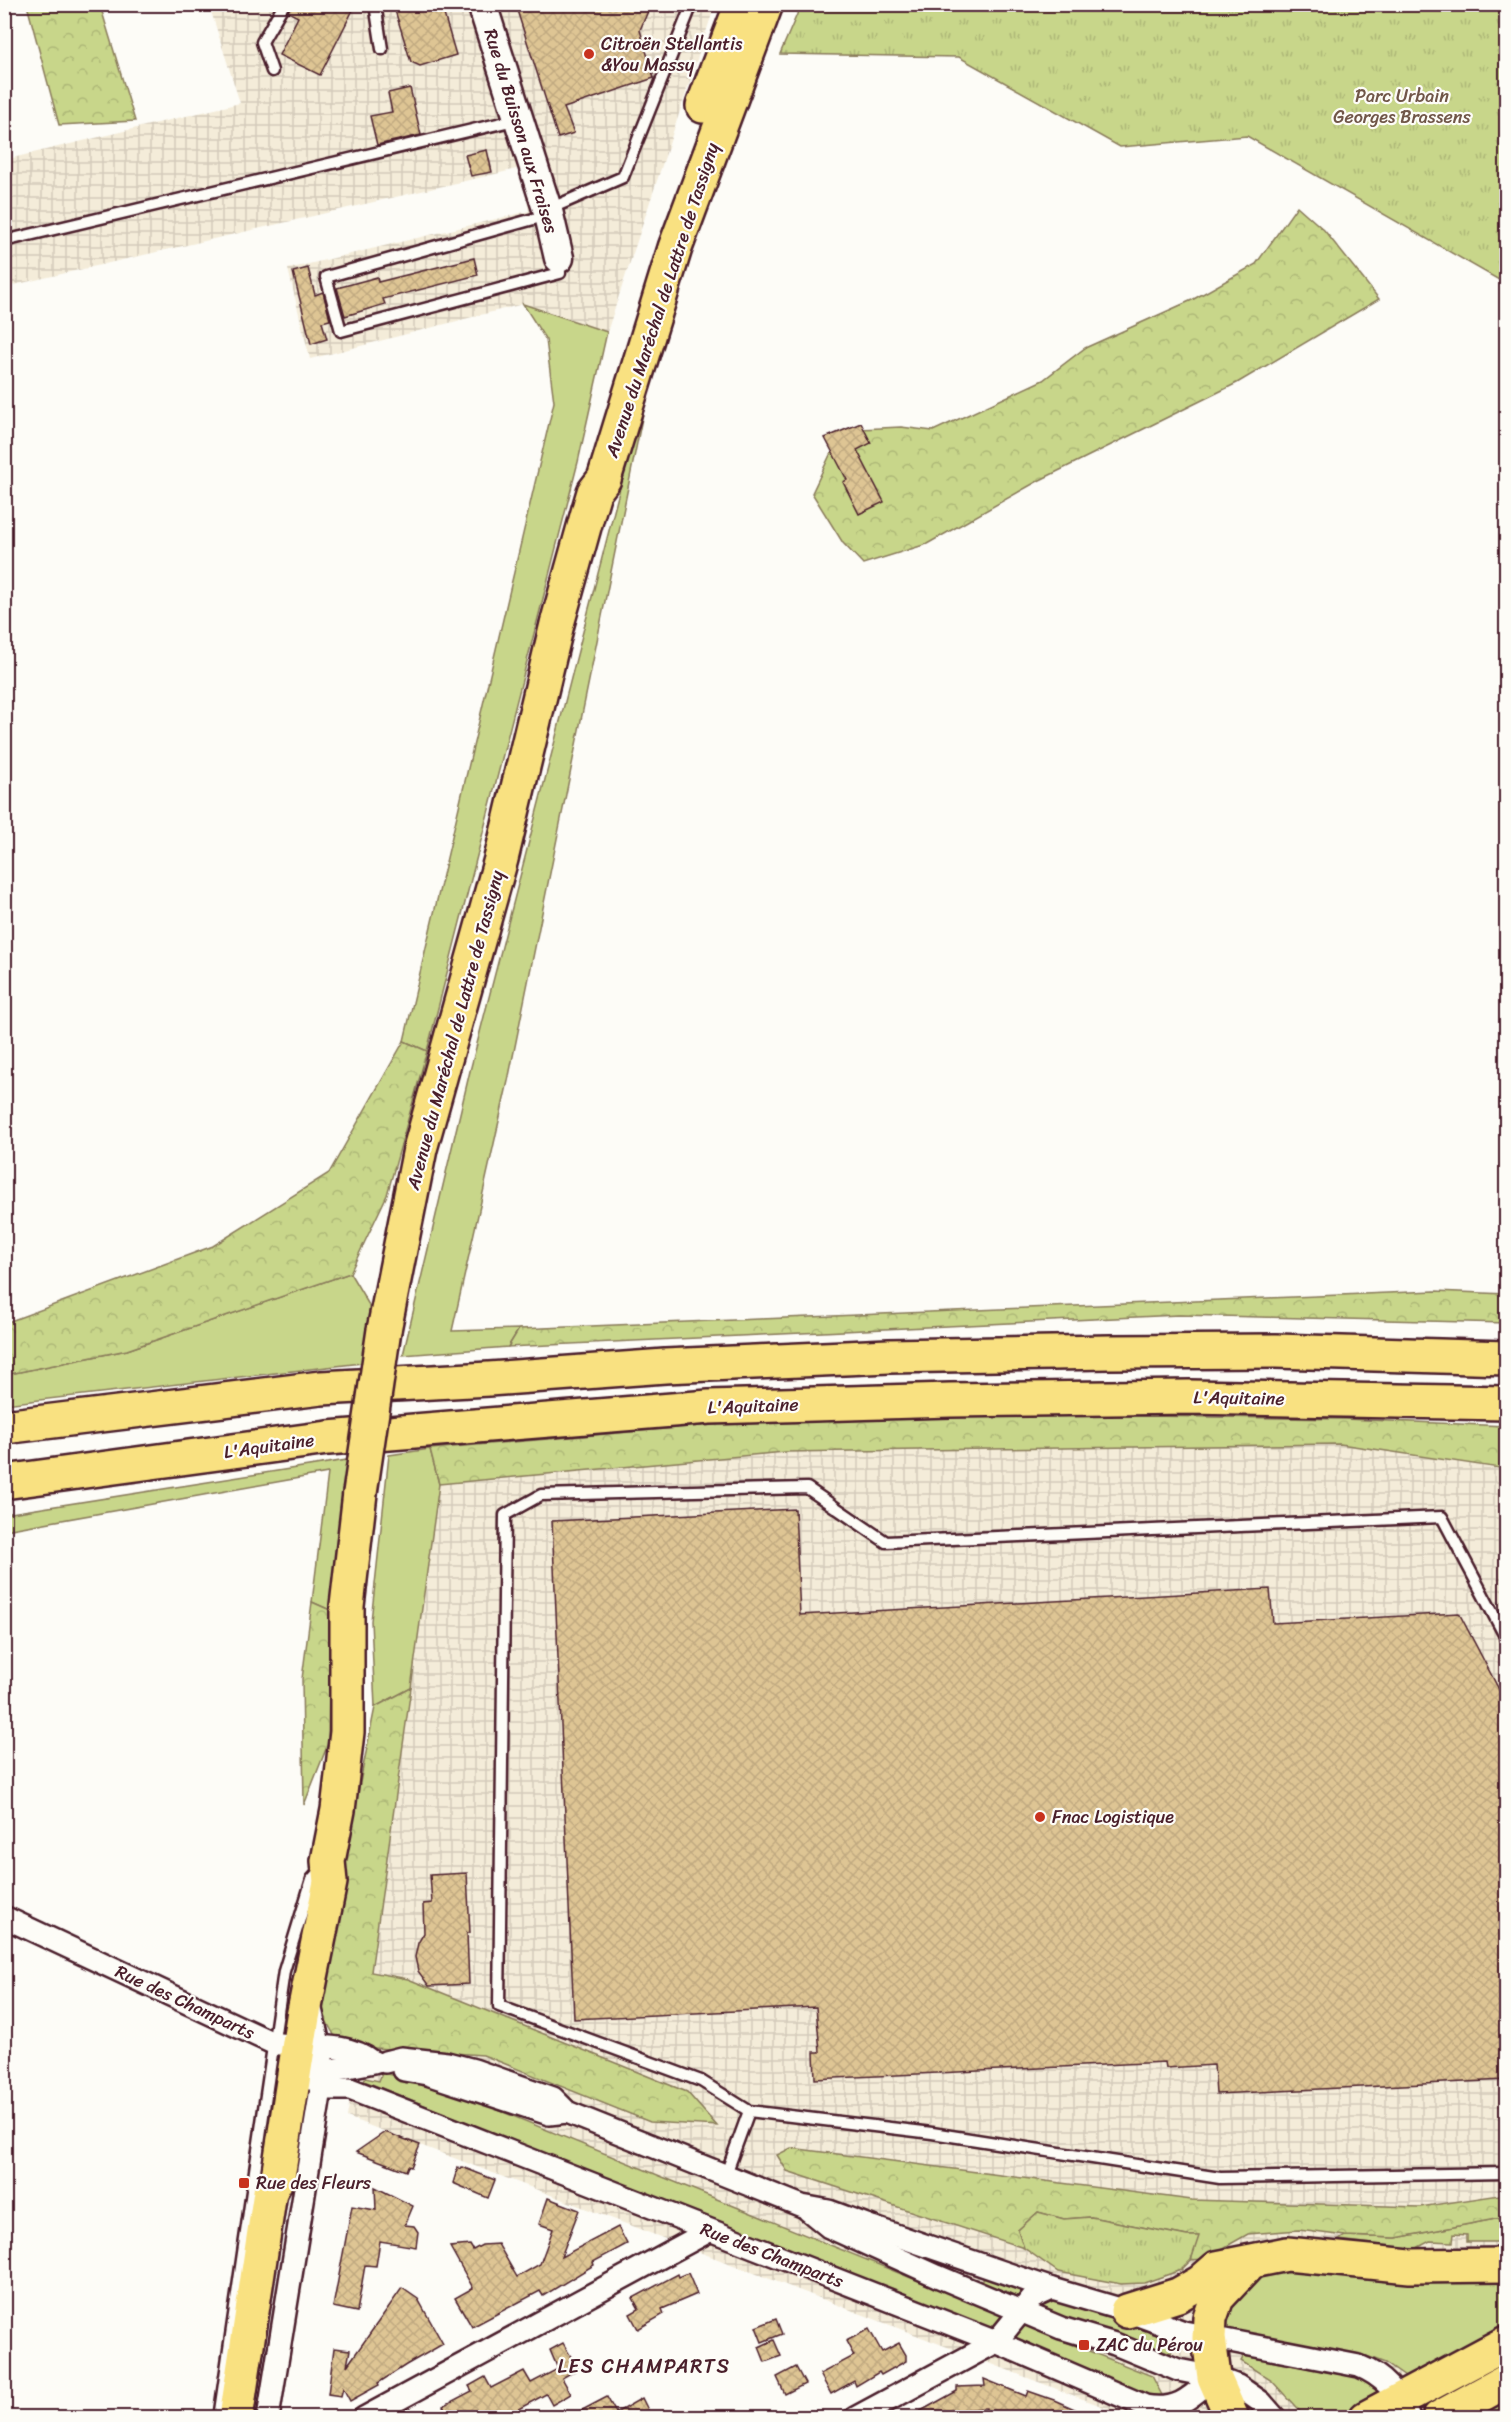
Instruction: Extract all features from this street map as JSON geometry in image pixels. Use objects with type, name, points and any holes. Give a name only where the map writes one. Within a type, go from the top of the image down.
[{"type":"main road","name":"Avenue du Maréchal de Lattre de Tassigny","points":[[594,492],[591,472],[638,297],[720,56],[741,4]]},
{"type":"main road","name":"Avenue du Maréchal de Lattre de Tassigny","points":[[270,2192],[278,2178],[311,2085],[294,2045],[308,1996],[330,1882],[328,1861],[338,1810],[347,1732],[347,1606],[360,1493],[384,1330],[420,1149],[501,859],[557,624],[594,492],[603,479],[675,248],[766,4]]},
{"type":"main road","points":[[4,1427],[321,1388],[712,1364],[889,1356],[1110,1352],[1276,1351],[1506,1358]]},
{"type":"main road","name":"L'Aquitaine","points":[[4,1482],[328,1438],[710,1407],[950,1400],[1190,1397],[1506,1403]]},
{"type":"main road","name":"Avenue du Maréchal de Lattre de Tassigny","points":[[236,2418],[270,2192],[267,2176],[294,2045],[317,1881],[328,1861]]},
{"type":"main road","points":[[1127,2311],[1178,2295],[1201,2282],[1217,2268],[1287,2254],[1410,2266],[1506,2265]]},
{"type":"main road","points":[[1232,2418],[1214,2378],[1209,2338],[1210,2318],[1217,2298],[1254,2260]]},
{"type":"main road","points":[[1366,2418],[1405,2408],[1506,2343]]},
{"type":"main road","points":[[1439,2418],[1506,2381]]},
{"type":"street","name":"Rue du Buisson aux Fraises","points":[[482,4],[548,213],[559,258]]},
{"type":"street","name":"Rue des Champarts","points":[[4,1917],[294,2045],[364,2056],[378,2062]]},
{"type":"street","name":"Rue des Champarts","points":[[311,2085],[362,2065],[401,2058],[447,2063],[474,2070],[553,2098],[567,2112],[802,2206],[829,2211],[872,2228],[1052,2289],[1127,2311],[1184,2332],[1359,2366],[1380,2377],[1405,2408]]},
{"type":"street","name":"Rue des Champarts","points":[[311,2085],[350,2089],[996,2342],[1145,2406],[1156,2408],[1178,2405],[1214,2378]]},
{"type":"street","name":"Avenue du Maréchal de Lattre de Tassigny","points":[[268,2418],[311,2085]]},
{"type":"street","name":"Rue des Champarts","points":[[802,2206],[829,2227],[937,2276],[1061,2328],[1115,2344],[1178,2370],[1238,2386],[1261,2402],[1275,2418]]},
{"type":"street","points":[[364,2418],[709,2231]]},
{"type":"street","points":[[855,2418],[996,2342],[1032,2298],[1052,2289]]},
{"type":"lane","points":[[272,71],[262,42],[284,4]]},
{"type":"lane","points":[[375,4],[382,49]]},
{"type":"lane","points":[[559,258],[560,273],[341,331],[326,277],[548,213],[623,177],[692,4]]},
{"type":"lane","points":[[4,241],[519,119]]},
{"type":"lane","points":[[1506,1638],[1442,1517],[886,1542],[807,1488],[542,1495],[504,1515],[499,2007],[701,2081],[749,2111],[932,2133],[1220,2178],[1506,2173]]},
{"type":"lane","points":[[219,2418],[294,2045]]},
{"type":"lane","points":[[726,2174],[749,2111]]},
{"type":"shaded area","points":[[209,5],[715,5],[607,332],[523,304],[310,359],[288,269],[529,211],[521,168],[5,287],[4,160],[240,103]]},
{"type":"shaded area","name":"ZAC du Pérou","points":[[1060,1432],[1506,1451],[1506,2417],[1130,2417],[347,2117],[372,1972],[442,1464],[533,1471]]},
{"type":"green space","points":[[27,5],[100,5],[135,121],[59,125]]},
{"type":"green space","name":"Parc Urbain Georges Brassens","points":[[801,5],[1506,5],[1506,284],[1247,136],[1120,147],[959,57],[780,54]]},
{"type":"green space","points":[[1297,206],[1324,230],[1379,299],[1237,383],[1038,481],[927,544],[863,564],[843,543],[812,493],[830,455],[860,429],[901,427],[933,431],[1043,380],[1085,348],[1192,300],[1256,264]]},
{"type":"green space","points":[[523,304],[607,332],[578,462],[427,1051],[404,1041],[554,402],[546,340]]},
{"type":"green space","points":[[657,344],[508,1081],[452,1331],[519,1329],[508,1347],[403,1355],[470,1071]]},
{"type":"green space","points":[[404,1041],[427,1051],[387,1195],[350,1273],[127,1350],[5,1375],[5,1323],[213,1246],[329,1173]]},
{"type":"green space","points":[[350,1273],[369,1305],[371,1339],[362,1363],[5,1404],[4,1375],[127,1350]]},
{"type":"green space","points":[[1435,1291],[1506,1294],[1506,1323],[1179,1315],[508,1347],[519,1329]]},
{"type":"green space","points":[[1015,1414],[1344,1419],[1506,1426],[1506,1469],[1340,1444],[785,1452],[439,1484],[430,1449],[712,1425]]},
{"type":"green space","points":[[430,1449],[439,1484],[411,1688],[375,1707],[371,1621],[389,1455]]},
{"type":"green space","points":[[347,1460],[330,1610],[312,1602],[328,1473],[5,1530],[5,1514]]},
{"type":"green space","points":[[312,1602],[330,1610],[328,1744],[304,1805],[302,1679]]},
{"type":"green space","points":[[411,1688],[371,1972],[408,1979],[687,2092],[717,2126],[650,2122],[483,2055],[359,2047],[334,2035],[322,2013],[321,1979],[375,1707]]},
{"type":"green space","points":[[382,2073],[429,2082],[1002,2315],[993,2326],[984,2329],[364,2081],[365,2078],[379,2081]]},
{"type":"green space","points":[[791,2148],[1192,2200],[1420,2207],[1506,2194],[1506,2217],[1396,2238],[1345,2236],[1299,2230],[1248,2234],[1204,2259],[1191,2260],[1198,2236],[1187,2236],[1091,2217],[1064,2219],[1038,2212],[1018,2230],[1024,2248],[787,2171],[777,2155]]},
{"type":"green space","points":[[1038,2212],[1064,2219],[1091,2217],[1187,2236],[1199,2236],[1191,2260],[1181,2270],[1144,2283],[1121,2284],[1058,2272],[1024,2248],[1018,2230]]},
{"type":"green space","points":[[1506,2217],[1506,2242],[1467,2242],[1467,2235],[1454,2234],[1453,2242],[1430,2241],[1415,2249],[1339,2240],[1345,2236],[1396,2238]]},
{"type":"green space","points":[[1303,2271],[1506,2281],[1506,2329],[1408,2379],[1385,2363],[1364,2355],[1226,2329],[1228,2313],[1232,2305],[1250,2285],[1269,2274]]},
{"type":"green space","points":[[992,2274],[1034,2289],[1014,2299],[981,2286],[984,2277]]},
{"type":"green space","points":[[1052,2301],[1100,2312],[1175,2343],[1171,2353],[1105,2329],[1072,2325],[1037,2306]]},
{"type":"green space","points":[[1026,2326],[1152,2376],[1165,2401],[1153,2402],[1017,2343],[1014,2334]]},
{"type":"green space","points":[[1244,2356],[1365,2379],[1377,2385],[1383,2396],[1345,2417],[1305,2417],[1272,2381],[1241,2361]]},
{"type":"green space","points":[[1506,2401],[1506,2417],[1478,2417]]},
{"type":"building","points":[[291,4],[356,4],[320,75],[279,55],[298,17],[288,12]]},
{"type":"building","points":[[393,4],[441,4],[456,55],[420,66],[411,62]]},
{"type":"building","name":"Citroën Stellantis &You Massy","points":[[515,4],[651,4],[640,30],[654,78],[564,108],[574,133],[558,138]]},
{"type":"building","points":[[410,88],[421,135],[377,145],[370,116],[392,112],[388,93]]},
{"type":"building","points":[[487,150],[492,172],[471,176],[465,155]]},
{"type":"building","points":[[474,258],[478,275],[383,299],[385,304],[345,316],[337,288],[377,277],[378,282]]},
{"type":"building","points":[[308,268],[315,295],[323,292],[330,320],[322,322],[327,339],[311,344],[293,272]]},
{"type":"building","points":[[861,423],[871,443],[857,450],[884,502],[859,514],[843,482],[847,480],[825,438]]},
{"type":"building","name":"Fnac Logistique","points":[[795,1509],[800,1615],[1270,1589],[1273,1623],[1459,1613],[1506,1703],[1506,2080],[1216,2094],[1214,2065],[1166,2068],[1165,2062],[815,2079],[814,2052],[820,2052],[816,2007],[574,2019],[552,1521]]},
{"type":"building","points":[[467,1873],[470,1933],[467,1933],[469,1984],[429,1986],[418,1971],[415,1957],[418,1943],[424,1933],[423,1904],[432,1903],[430,1875]]},
{"type":"building","points":[[385,2132],[420,2145],[411,2167],[408,2166],[406,2171],[356,2152]]},
{"type":"building","points":[[458,2167],[495,2180],[488,2198],[453,2183]]},
{"type":"building","points":[[375,2187],[413,2206],[405,2225],[414,2226],[418,2232],[416,2247],[380,2241],[376,2266],[365,2265],[357,2312],[333,2307],[352,2206],[376,2210]]},
{"type":"building","points":[[548,2198],[579,2210],[561,2257],[618,2227],[627,2244],[593,2262],[594,2265],[543,2296],[540,2291],[472,2327],[455,2298],[473,2288],[450,2247],[470,2245],[473,2250],[482,2245],[498,2244],[517,2277],[540,2264],[553,2229],[539,2224]]},
{"type":"building","points":[[688,2273],[697,2294],[662,2309],[664,2314],[638,2329],[630,2314],[639,2309],[633,2298],[678,2274],[679,2277]]},
{"type":"building","points":[[402,2288],[418,2299],[443,2344],[350,2401],[343,2388],[341,2396],[328,2394],[334,2348],[350,2350],[347,2366]]},
{"type":"building","points":[[776,2319],[782,2334],[762,2342],[756,2327]]},
{"type":"building","points":[[869,2329],[882,2352],[899,2343],[906,2355],[906,2361],[881,2375],[879,2372],[856,2386],[854,2381],[831,2394],[820,2374],[854,2356],[846,2341]]},
{"type":"building","points":[[774,2340],[781,2356],[765,2362],[759,2347]]},
{"type":"building","points":[[563,2343],[578,2369],[562,2378],[571,2394],[552,2405],[546,2394],[502,2418],[450,2418],[443,2406],[472,2391],[469,2386],[485,2377],[491,2388],[524,2371],[531,2383],[558,2369],[550,2350]]},
{"type":"building","points":[[796,2367],[805,2384],[785,2394],[777,2377]]},
{"type":"building","points":[[984,2379],[1026,2396],[1028,2391],[1054,2400],[1095,2418],[986,2418],[986,2408],[917,2413],[957,2391],[957,2387],[985,2386]]},
{"type":"building","points":[[607,2397],[616,2413],[642,2398],[652,2418],[567,2418]]},
{"type":"place","name":"Citroën Stellantis &You Massy","points":[[589,54]]},
{"type":"place","name":"Fnac Logistique","points":[[1040,1817]]},
{"type":"place","name":"Rue des Fleurs","points":[[244,2183]]},
{"type":"place","name":"ZAC du Pérou","points":[[1084,2345]]},
{"type":"district","name":"LES CHAMPARTS","points":[[644,2366]]}]
